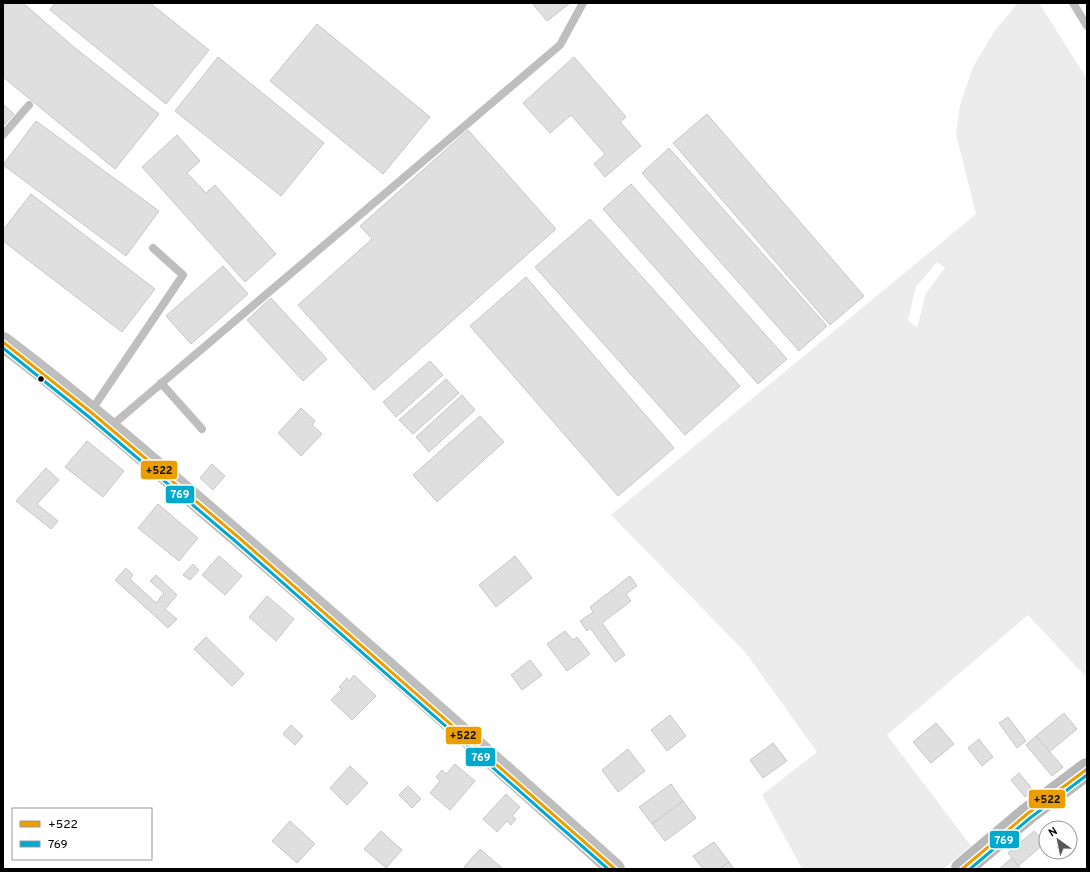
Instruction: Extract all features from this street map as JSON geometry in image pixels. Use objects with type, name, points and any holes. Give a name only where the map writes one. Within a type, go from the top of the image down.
[{"type":"main road","points":[[962,869],[1027,814],[1087,769]]},
{"type":"street","points":[[3,342],[46,374],[110,427],[385,663],[615,869]]},
{"type":"lane","points":[[110,427],[560,44],[583,3]]},
{"type":"lane","points":[[1073,3],[1087,26]]},
{"type":"lane","points":[[3,136],[29,104]]},
{"type":"lane","points":[[91,412],[183,275],[153,248]]},
{"type":"lane","points":[[161,383],[202,429]]},
{"type":"shaded area","points":[[1018,3],[1039,3],[1087,79],[1087,678],[1028,615],[887,735],[971,846],[943,869],[802,869],[762,795],[817,752],[745,652],[611,515],[976,214],[956,134],[960,105],[973,67],[996,29]],"holes":[[[937,262],[945,268],[926,293],[917,328],[908,320],[916,287]]]},
{"type":"building","points":[[6,3],[23,3],[75,48],[159,114],[115,169],[3,77],[3,7]]},
{"type":"building","points":[[55,3],[150,3],[209,50],[166,104],[50,10]]},
{"type":"building","points":[[532,3],[568,3],[569,4],[547,21]]},
{"type":"building","points":[[317,24],[430,117],[383,174],[270,81]]},
{"type":"building","points":[[218,57],[324,143],[281,196],[175,111]]},
{"type":"building","points":[[574,57],[626,117],[620,122],[641,146],[605,177],[594,164],[605,154],[571,115],[550,133],[523,103]]},
{"type":"building","points":[[3,104],[14,114],[3,126]]},
{"type":"building","points":[[707,114],[864,296],[830,325],[673,143]]},
{"type":"building","points":[[36,121],[159,211],[126,256],[3,165]]},
{"type":"building","points":[[468,130],[556,229],[374,390],[298,305],[372,239],[360,226]]},
{"type":"building","points":[[177,135],[200,161],[187,173],[206,193],[215,185],[276,254],[245,282],[142,167]]},
{"type":"building","points":[[669,148],[827,326],[799,351],[642,173]]},
{"type":"building","points":[[631,184],[787,359],[758,384],[603,209]]},
{"type":"building","points":[[31,194],[155,289],[122,332],[3,241],[3,230]]},
{"type":"building","points":[[590,219],[740,386],[685,435],[535,267]]},
{"type":"building","points":[[223,266],[248,294],[191,344],[166,316]]},
{"type":"building","points":[[526,277],[674,448],[618,496],[470,326]]},
{"type":"building","points":[[271,298],[327,359],[303,381],[247,320]]},
{"type":"building","points":[[430,361],[443,375],[396,417],[383,402]]},
{"type":"building","points":[[446,379],[459,393],[413,434],[399,420]]},
{"type":"building","points":[[462,395],[475,410],[429,452],[416,437]]},
{"type":"building","points":[[301,408],[315,421],[312,425],[322,434],[301,456],[278,433]]},
{"type":"building","points":[[480,416],[504,442],[437,502],[413,475]]},
{"type":"building","points":[[87,441],[124,471],[103,497],[65,467]]},
{"type":"building","points":[[212,464],[225,476],[213,490],[200,478]]},
{"type":"building","points":[[46,468],[59,480],[37,504],[58,521],[51,529],[16,501]]},
{"type":"building","points":[[158,504],[198,538],[179,561],[138,528]]},
{"type":"building","points":[[219,556],[242,576],[225,595],[202,575]]},
{"type":"building","points":[[515,556],[532,578],[496,607],[479,585]]},
{"type":"building","points":[[193,564],[199,570],[190,580],[183,575]]},
{"type":"building","points":[[126,568],[133,575],[130,579],[156,603],[164,593],[150,581],[156,575],[177,595],[165,609],[177,619],[168,628],[115,580]]},
{"type":"building","points":[[630,576],[637,586],[626,594],[631,601],[602,623],[625,655],[615,662],[590,628],[587,631],[580,621],[593,612],[590,607]]},
{"type":"building","points":[[267,596],[294,619],[276,641],[249,617]]},
{"type":"building","points":[[565,631],[573,640],[577,637],[590,654],[567,671],[547,644]]},
{"type":"building","points":[[206,637],[244,674],[232,686],[194,649]]},
{"type":"building","points":[[530,660],[542,675],[522,690],[511,675]]},
{"type":"building","points":[[354,675],[376,696],[352,720],[331,700],[342,689],[339,687],[347,678],[349,681]]},
{"type":"building","points":[[1064,713],[1077,729],[1049,752],[1036,736]]},
{"type":"building","points":[[670,715],[686,736],[667,751],[651,730]]},
{"type":"building","points":[[1008,717],[1026,741],[1017,748],[999,723]]},
{"type":"building","points":[[936,723],[954,744],[931,763],[913,742]]},
{"type":"building","points":[[291,725],[303,736],[295,745],[283,734]]},
{"type":"building","points":[[1036,736],[1063,767],[1052,776],[1026,745]]},
{"type":"building","points":[[979,739],[993,757],[982,766],[968,748]]},
{"type":"building","points":[[773,743],[787,761],[763,778],[750,760]]},
{"type":"building","points":[[628,749],[645,771],[618,792],[602,770]]},
{"type":"building","points":[[455,764],[475,781],[450,810],[430,793],[440,781],[436,777],[442,770],[446,774]]},
{"type":"building","points":[[350,766],[368,783],[347,805],[330,788]]},
{"type":"building","points":[[1019,773],[1033,790],[1025,797],[1011,780]]},
{"type":"building","points":[[671,784],[683,801],[652,824],[639,807]]},
{"type":"building","points":[[408,786],[421,799],[412,808],[399,795]]},
{"type":"building","points":[[506,794],[520,807],[512,816],[516,819],[511,825],[507,821],[497,832],[483,819]]},
{"type":"building","points":[[683,801],[696,818],[665,841],[652,824]]},
{"type":"building","points":[[290,821],[315,844],[297,863],[272,841]]},
{"type":"building","points":[[381,831],[402,850],[386,868],[364,849]]},
{"type":"building","points":[[1034,831],[1038,835],[1038,849],[1018,866],[1008,853]]},
{"type":"building","points":[[714,842],[729,862],[719,869],[703,869],[693,856]]},
{"type":"building","points":[[480,849],[502,868],[466,869],[464,867]]},
{"type":"building","points":[[1012,858],[1021,869],[999,869]]},
{"type":"building","points":[[729,862],[734,869],[719,869]]},
{"type":"transit line","name":"+522","points":[[3,342],[92,413],[237,536],[615,869]]},
{"type":"transit line","name":"769","points":[[3,348],[89,417],[234,540],[608,869]]},
{"type":"transit line","name":"+522","points":[[962,869],[1027,814],[1087,769]]},
{"type":"transit line","name":"769","points":[[970,869],[1030,818],[1087,775]]}]
